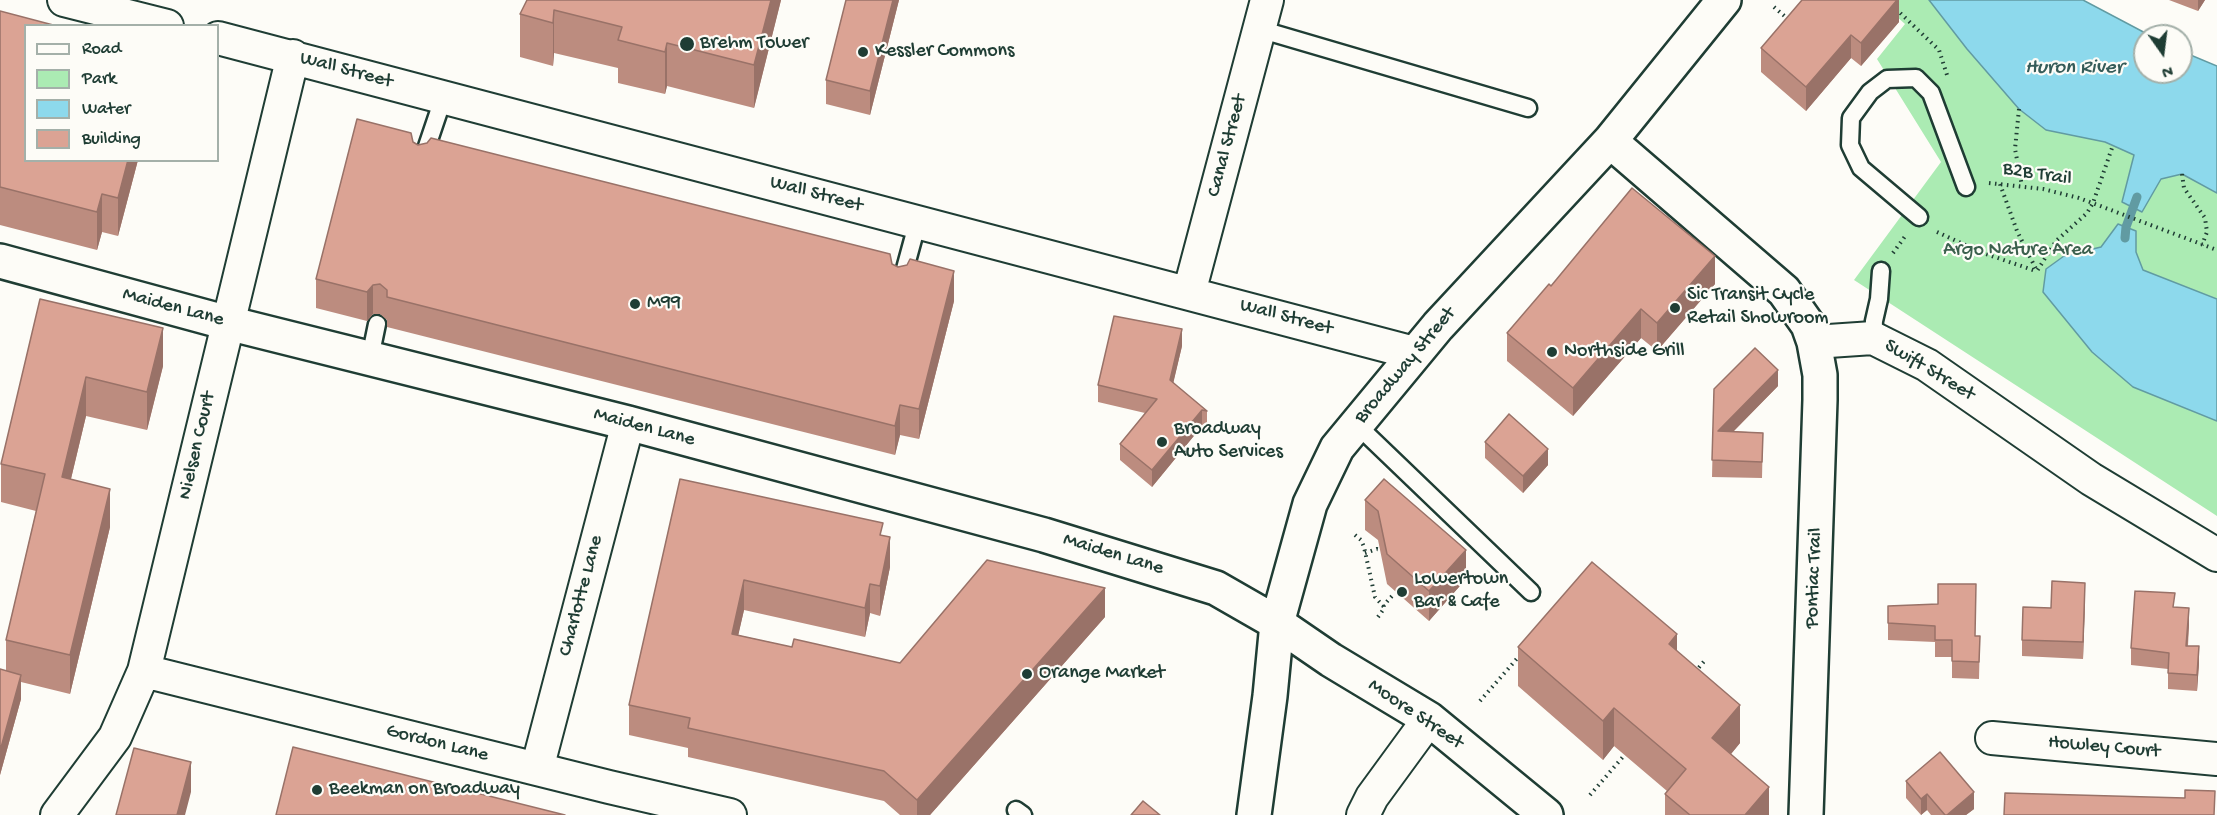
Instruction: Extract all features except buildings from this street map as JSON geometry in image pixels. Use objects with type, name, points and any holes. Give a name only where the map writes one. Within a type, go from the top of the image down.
[{"type":"main road","name":"Broadway Street","points":[[1254,815],[1277,623],[1310,504],[1337,448],[1414,353],[1610,141],[1724,0]]},
{"type":"main road","points":[[1610,141],[1784,291],[1808,325],[1814,342]]},
{"type":"main road","name":"Maiden Lane","points":[[0,261],[228,323],[628,423],[1044,535],[1216,588],[1277,623]]},
{"type":"main road","name":"Pontiac Trail","points":[[1806,815],[1820,400],[1820,375],[1814,342]]},
{"type":"main road","name":"Moore Street","points":[[1277,623],[1331,660],[1428,719],[1546,815]]},
{"type":"street","points":[[64,0],[159,24]]},
{"type":"street","name":"Canal Street","points":[[1189,292],[1263,14]]},
{"type":"street","name":"Wall Street","points":[[219,38],[1414,353]]},
{"type":"street","name":"Nielsen Court","points":[[57,815],[115,737],[144,671],[293,56]]},
{"type":"street","name":"Swift Street","points":[[1814,342],[1873,338],[1927,365],[2091,479],[2217,555]]},
{"type":"street","name":"Charlotte Lane","points":[[537,769],[628,423]]},
{"type":"street","name":"Gordon Lane","points":[[144,671],[730,815]]},
{"type":"street","points":[[1363,815],[1372,797],[1428,719]]},
{"type":"street","name":"Howley Court","points":[[1992,738],[2217,759]]},
{"type":"lane","points":[[1263,14],[1528,108]]},
{"type":"lane","points":[[1919,217],[1861,168],[1850,145],[1851,118],[1870,92],[1887,79],[1916,78],[1931,93],[1973,184]]},
{"type":"lane","points":[[421,165],[444,96]]},
{"type":"lane","points":[[900,287],[918,221]]},
{"type":"lane","points":[[1873,338],[1881,270]]},
{"type":"lane","points":[[370,358],[378,324]]},
{"type":"lane","points":[[1356,424],[1531,592]]},
{"type":"path","points":[[1893,6],[1939,50],[1950,84]]},
{"type":"path","points":[[1774,7],[1791,22]]},
{"type":"path","points":[[2019,110],[2015,149],[2022,186]]},
{"type":"path","points":[[2037,271],[2056,241],[2087,213],[2093,203],[2113,145]]},
{"type":"path","points":[[2182,174],[2184,188],[2205,218],[2207,232],[2202,245]]},
{"type":"path","name":"B2B Trail","points":[[1973,184],[2022,186],[2062,193],[2116,210],[2154,227],[2217,250]]},
{"type":"path","points":[[2001,184],[2017,231],[2037,271]]},
{"type":"path","points":[[1919,217],[1934,231],[1983,253],[2037,271]]},
{"type":"path","points":[[1355,535],[1361,540],[1375,597],[1384,607]]},
{"type":"path","points":[[1365,553],[1377,549],[1382,551]]},
{"type":"path","points":[[1378,617],[1392,596]]},
{"type":"path","points":[[1480,701],[1524,650]]},
{"type":"path","points":[[1691,677],[1706,659]]},
{"type":"path","points":[[1590,795],[1629,750]]},
{"type":"green space","name":"Argo Nature Area","points":[[1878,0],[1929,0],[1967,49],[2019,109],[2047,130],[2105,142],[2134,155],[2123,203],[2142,211],[2161,179],[2182,174],[2217,193],[2217,516],[1854,280],[1941,162],[1877,59],[1905,24]]},
{"type":"water","name":"Huron River","points":[[1929,0],[2083,0],[2133,26],[2133,84],[2193,84],[2193,56],[2217,66],[2217,193],[2182,174],[2161,179],[2142,212],[2122,202],[2134,155],[2105,142],[2046,130],[2019,109],[1967,49]]},
{"type":"water","points":[[2118,224],[2136,231],[2136,252],[2143,270],[2217,299],[2217,421],[2133,387],[2092,352],[2043,292],[2046,269],[2064,256],[2101,247]]},
{"type":"waterway","points":[[2125,238],[2126,227],[2137,197]]},
{"type":"place","name":"Brehm Tower","points":[[687,44]]},
{"type":"place","name":"Kessler Commons","points":[[863,52]]},
{"type":"place","name":"M99","points":[[635,304]]},
{"type":"place","name":"Sic Transit Cycle Retail Showroom","points":[[1675,308]]},
{"type":"place","name":"Northside Grill","points":[[1552,352]]},
{"type":"place","name":"Broadway Auto Services","points":[[1162,442]]},
{"type":"place","name":"Lowertown Bar & Cafe","points":[[1402,592]]},
{"type":"place","name":"Orange Market","points":[[1027,674]]},
{"type":"place","name":"Beekman on Broadway","points":[[317,790]]}]
